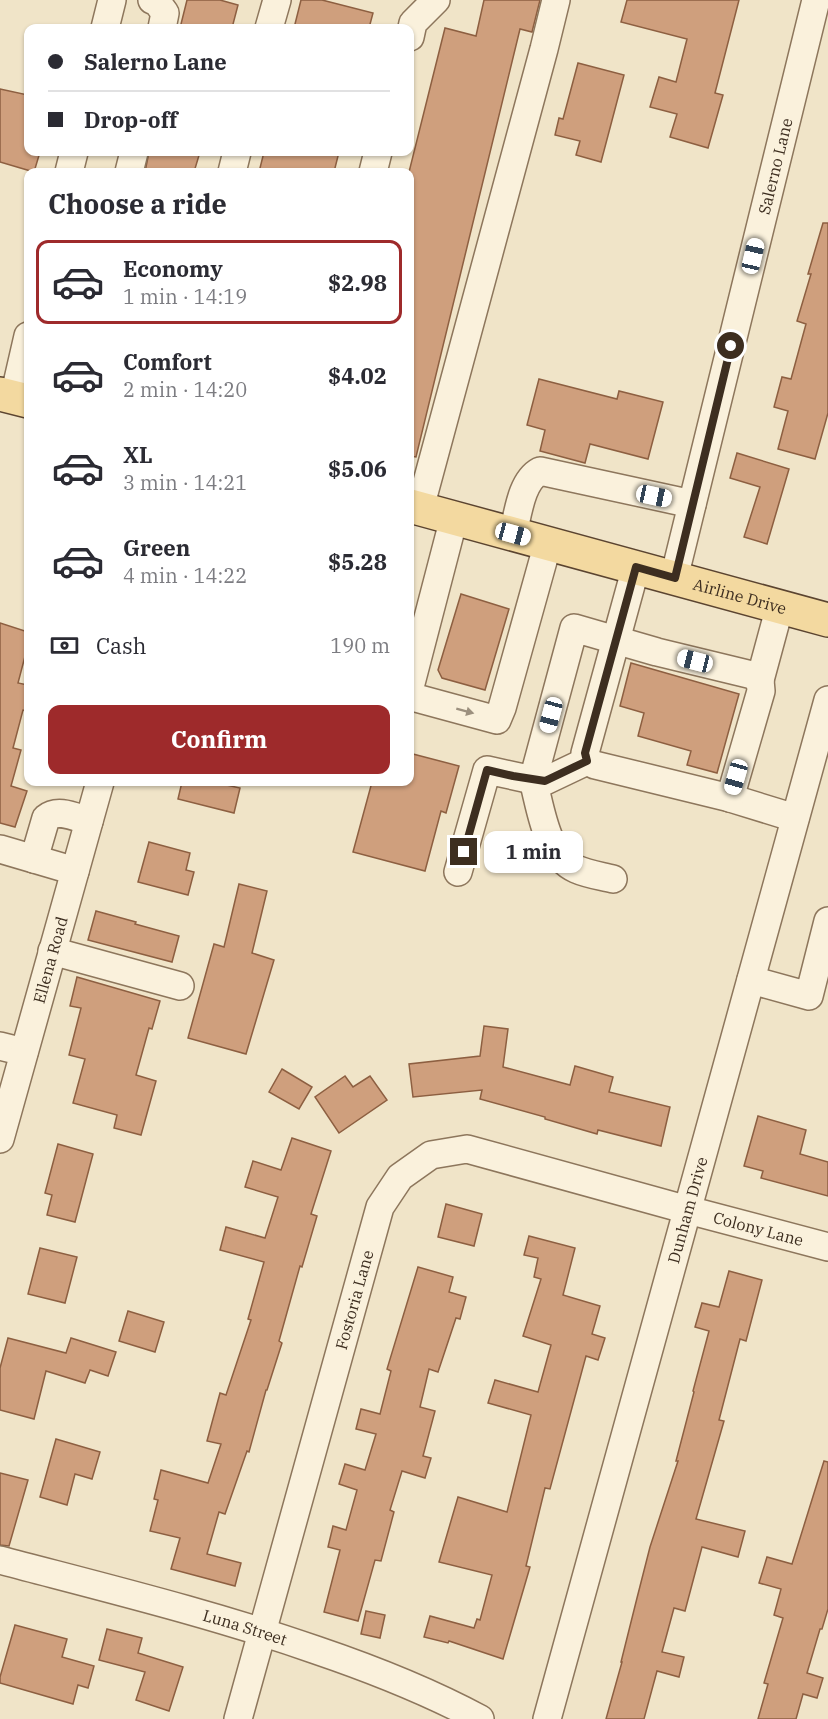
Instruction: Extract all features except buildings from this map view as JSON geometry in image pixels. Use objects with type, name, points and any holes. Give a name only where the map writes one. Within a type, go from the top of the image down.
[{"type":"main road","name":"Airline Drive","points":[[415,507],[828,620]]},
{"type":"street","points":[[106,24],[112,0]]},
{"type":"street","points":[[153,0],[165,13],[163,24]]},
{"type":"street","points":[[270,24],[277,0]]},
{"type":"street","points":[[413,24],[436,0]]},
{"type":"street","points":[[415,507],[556,0]]},
{"type":"street","name":"Salerno Lane","points":[[675,578],[816,0]]},
{"type":"street","points":[[14,398],[24,354]]},
{"type":"street","points":[[513,534],[524,492],[534,474],[540,471],[692,504]]},
{"type":"street","points":[[414,672],[454,518]]},
{"type":"street","points":[[414,697],[497,720],[548,543]]},
{"type":"street","points":[[587,761],[585,753],[636,567]]},
{"type":"street","points":[[730,798],[761,691],[760,680],[780,606]]},
{"type":"street","points":[[613,879],[576,869],[560,859],[550,842],[534,780],[574,628],[752,675],[760,680]]},
{"type":"street","name":"Dunham Drive","points":[[547,1719],[827,705]]},
{"type":"street","points":[[458,872],[487,770],[545,781],[587,761],[730,798],[795,818]]},
{"type":"street","name":"Ellena Road","points":[[0,1139],[12,1049],[52,951],[99,786]]},
{"type":"street","points":[[34,859],[46,818],[51,813],[60,813],[89,821]]},
{"type":"street","points":[[0,849],[75,871]]},
{"type":"street","points":[[751,980],[818,999],[828,921]]},
{"type":"street","points":[[52,951],[180,986]]},
{"type":"street","name":"Fostoria Lane","points":[[238,1719],[380,1207],[400,1177],[431,1155],[467,1149],[688,1210]]},
{"type":"street","name":"Colony Lane","points":[[688,1210],[828,1247]]},
{"type":"street","name":"Luna Street","points":[[0,1560],[262,1631],[375,1670],[480,1719]]},
{"type":"route","points":[[464,852],[487,770],[545,781],[587,761],[585,753],[636,567],[675,578],[731,346]]}]
